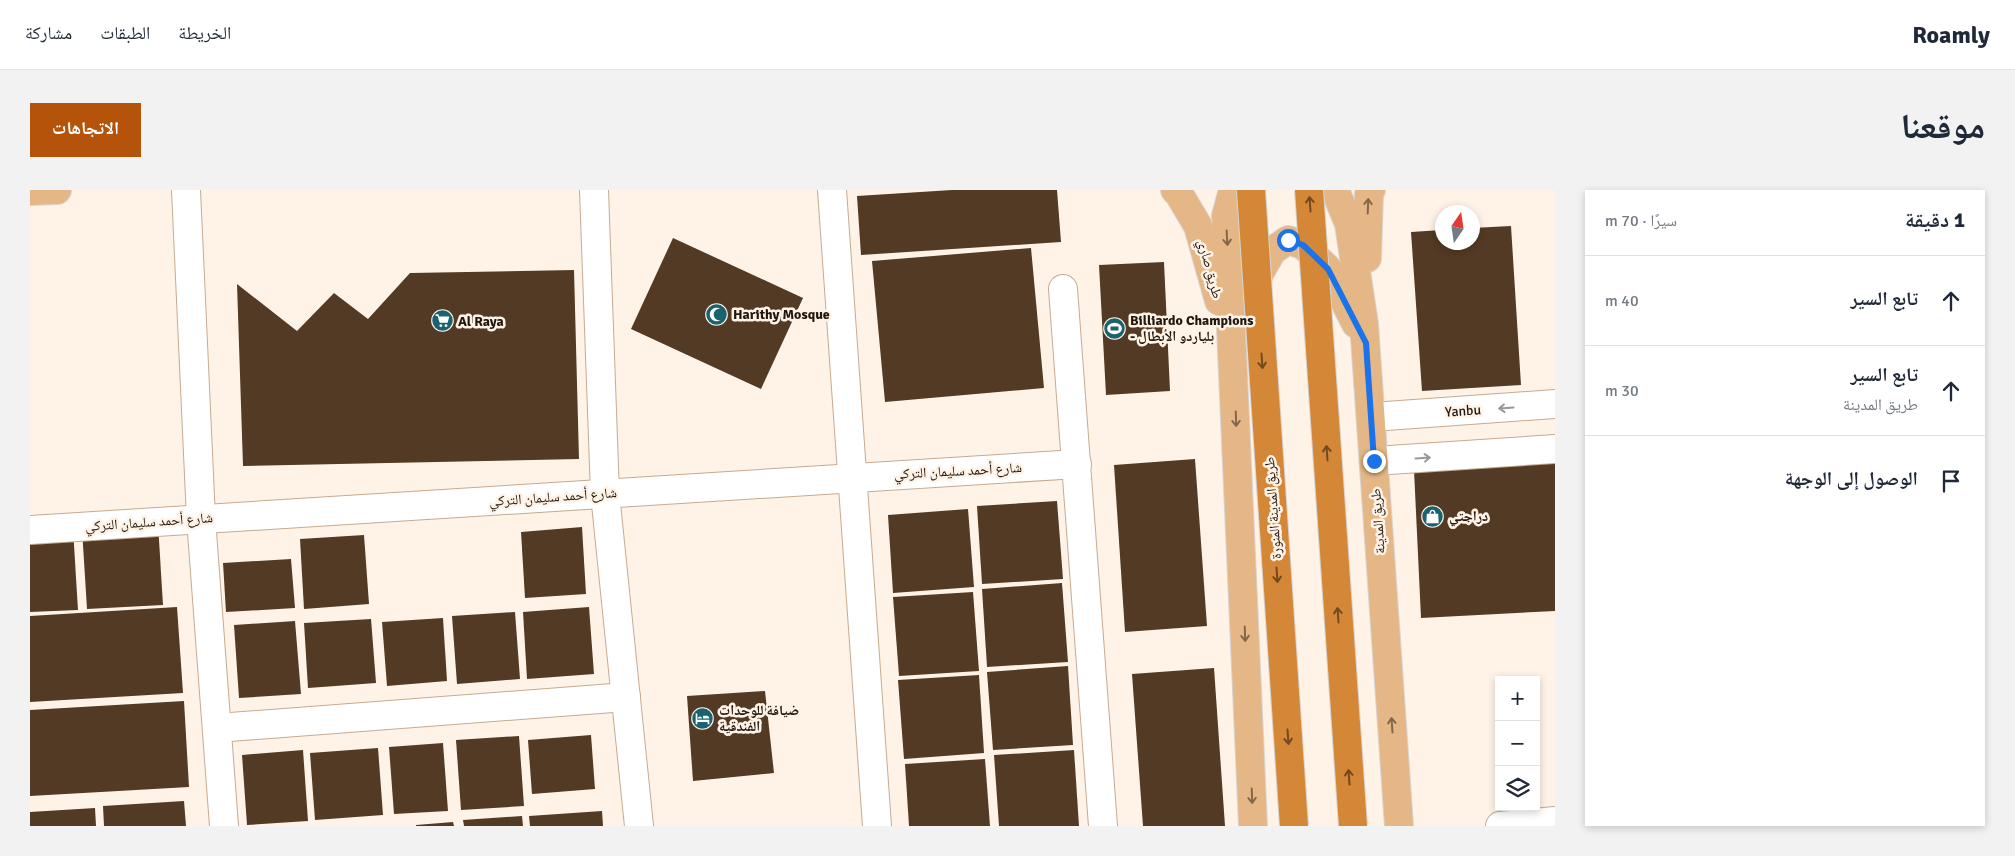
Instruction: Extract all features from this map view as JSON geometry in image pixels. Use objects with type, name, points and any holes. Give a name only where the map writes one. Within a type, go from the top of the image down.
[{"type":"highway","name":"طريق المدينة المنورة","points":[[1251,190],[1294,826]]},
{"type":"highway","points":[[1310,190],[1353,826]]},
{"type":"main road","points":[[30,191],[57,190]]},
{"type":"main road","name":"طريق صاري","points":[[1175,190],[1198,226],[1233,353]]},
{"type":"main road","points":[[1234,190],[1226,216],[1253,826]]},
{"type":"main road","name":"طريق المدينة","points":[[1335,190],[1349,224],[1365,334],[1399,826]]},
{"type":"main road","points":[[1365,334],[1369,194],[1371,190]]},
{"type":"main road","points":[[1231,325],[1272,251],[1288,240],[1303,245],[1328,269],[1365,334]]},
{"type":"street","points":[[186,190],[201,519],[224,826]]},
{"type":"street","points":[[594,190],[605,494],[639,826]]},
{"type":"street","points":[[832,190],[878,826]]},
{"type":"street","points":[[1063,289],[1103,826]]},
{"type":"street","name":"Yanbu","points":[[1372,417],[1555,404]]},
{"type":"street","points":[[1374,461],[1555,449]]},
{"type":"street","name":"شارع أحمد سليمان التركي","points":[[30,530],[1077,464]]},
{"type":"street","points":[[217,728],[626,697]]},
{"type":"street","points":[[1500,826],[1555,821]]},
{"type":"building","points":[[952,190],[1057,190],[1061,242],[861,255],[857,196]]},
{"type":"building","points":[[1511,226],[1521,385],[1422,391],[1411,232],[1435,230],[1435,250],[1480,250],[1480,228]]},
{"type":"building","name":"Harithy Mosque","points":[[673,238],[803,298],[761,389],[631,329]]},
{"type":"building","points":[[1031,248],[1044,388],[885,402],[872,261]]},
{"type":"building","points":[[1164,262],[1170,391],[1106,395],[1099,265]]},
{"type":"building","points":[[574,270],[579,459],[243,466],[237,284],[297,331],[334,293],[368,319],[410,273]]},
{"type":"building","points":[[1195,459],[1207,626],[1125,632],[1114,465]]},
{"type":"building","points":[[1555,463],[1555,611],[1421,618],[1414,470]]},
{"type":"building","points":[[1057,501],[1063,579],[982,584],[977,506]]},
{"type":"building","points":[[968,509],[974,587],[893,593],[888,515]]},
{"type":"building","points":[[158,524],[163,605],[87,609],[82,529]]},
{"type":"building","points":[[582,527],[586,594],[525,598],[521,532]]},
{"type":"building","points":[[73,529],[78,610],[30,612],[30,532]]},
{"type":"building","points":[[364,535],[369,604],[304,609],[300,539]]},
{"type":"building","points":[[291,559],[295,608],[226,612],[223,563]]},
{"type":"building","points":[[1062,583],[1068,662],[987,667],[982,589]]},
{"type":"building","points":[[973,592],[979,671],[899,676],[893,597]]},
{"type":"building","points":[[177,607],[183,693],[30,702],[30,616]]},
{"type":"building","points":[[589,607],[594,674],[527,679],[523,612]]},
{"type":"building","points":[[515,612],[520,679],[457,684],[452,616]]},
{"type":"building","points":[[443,618],[447,681],[387,686],[382,622]]},
{"type":"building","points":[[371,619],[376,683],[308,688],[304,623]]},
{"type":"building","points":[[295,621],[301,694],[239,698],[234,625]]},
{"type":"building","points":[[1068,666],[1073,745],[993,750],[987,672]]},
{"type":"building","points":[[1214,668],[1225,826],[1143,826],[1132,674]]},
{"type":"building","points":[[979,675],[984,753],[904,759],[898,680]]},
{"type":"building","points":[[765,691],[774,773],[693,781],[687,696]]},
{"type":"building","points":[[184,701],[189,787],[30,796],[30,710]]},
{"type":"building","points":[[591,735],[595,789],[532,794],[528,740]]},
{"type":"building","points":[[519,736],[524,806],[461,810],[456,740]]},
{"type":"building","points":[[443,743],[448,811],[394,814],[389,747]]},
{"type":"building","points":[[378,748],[383,815],[315,820],[310,753]]},
{"type":"building","points":[[303,750],[308,821],[247,825],[242,755]]},
{"type":"building","points":[[1074,750],[1079,826],[999,826],[994,755]]},
{"type":"building","points":[[985,759],[990,826],[909,826],[905,764]]},
{"type":"building","points":[[184,801],[186,826],[104,826],[103,806]]},
{"type":"building","points":[[95,808],[96,826],[30,826],[30,812]]},
{"type":"building","points":[[602,811],[603,826],[530,826],[529,816]]},
{"type":"building","points":[[522,816],[523,826],[464,826],[463,820]]},
{"type":"building","points":[[453,822],[454,826],[416,826],[416,825]]},
{"type":"place","name":"Harithy Mosque","points":[[717,314]]},
{"type":"place","name":"Al Raya","points":[[442,321]]},
{"type":"place","name":"Billiardo Champions - بلياردو الأبطال","points":[[1114,328]]},
{"type":"place","name":"دراجتي","points":[[1433,516]]},
{"type":"place","name":"ضيافة للوحدات الفندقية","points":[[703,718]]},
{"type":"route","points":[[1288,240],[1303,245],[1328,269],[1366,343],[1374,461]]}]
